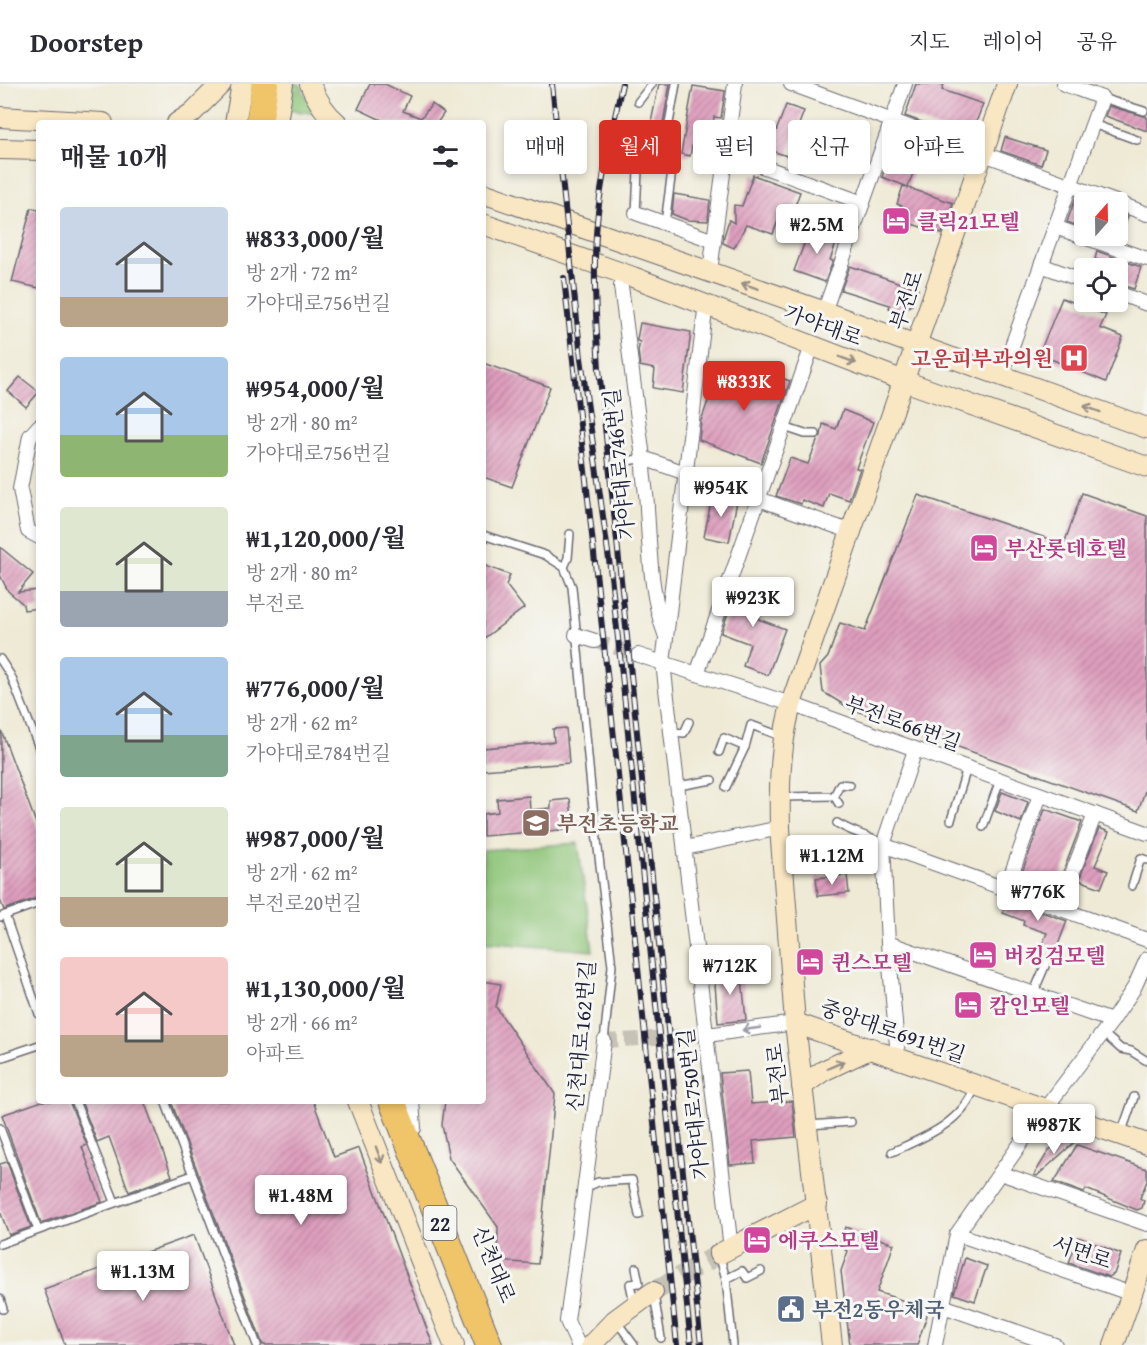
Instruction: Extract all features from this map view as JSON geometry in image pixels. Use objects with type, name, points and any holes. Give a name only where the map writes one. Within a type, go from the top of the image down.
[{"type":"highway","points":[[242,120],[248,84]]},
{"type":"highway","points":[[259,120],[265,84]]},
{"type":"highway","name":"22","points":[[375,1104],[471,1345]]},
{"type":"highway","name":"22","points":[[393,1104],[489,1345]]},
{"type":"main road","points":[[182,120],[192,113],[221,84]]},
{"type":"main road","points":[[236,120],[242,84]]},
{"type":"main road","points":[[277,120],[283,84]]},
{"type":"main road","points":[[310,84],[315,96],[334,120]]},
{"type":"main road","name":"부전로","points":[[985,146],[1007,84]]},
{"type":"main road","points":[[0,117],[52,120]]},
{"type":"main road","points":[[0,149],[36,150]]},
{"type":"main road","name":"부전로","points":[[832,1345],[795,1023],[780,828],[784,737],[791,704],[975,174]]},
{"type":"main road","points":[[486,188],[583,216],[638,237],[703,269]]},
{"type":"main road","name":"가야대로","points":[[486,194],[824,312],[1147,429]]},
{"type":"main road","name":"가야대로","points":[[486,225],[633,277],[904,381],[1147,467]]},
{"type":"main road","points":[[486,235],[621,286],[754,324]]},
{"type":"main road","name":"중앙대로691번길","points":[[795,1023],[1147,1144]]},
{"type":"main road","points":[[802,1086],[823,1071],[872,1048]]},
{"type":"main road","points":[[359,1104],[454,1345]]},
{"type":"main road","name":"신천대로","points":[[404,1104],[500,1345]]},
{"type":"main road","points":[[725,1252],[817,1204]]},
{"type":"main road","name":"서면로","points":[[1114,1345],[1146,1257]]},
{"type":"main road","points":[[591,1345],[615,1320],[653,1292]]},
{"type":"street","points":[[730,120],[735,84]]},
{"type":"street","points":[[791,84],[889,120]]},
{"type":"street","points":[[892,120],[905,84]]},
{"type":"street","points":[[1001,376],[1102,98],[1064,84]]},
{"type":"street","points":[[824,312],[882,149]]},
{"type":"street","points":[[985,155],[1087,192]]},
{"type":"street","points":[[776,172],[863,203]]},
{"type":"street","points":[[703,269],[714,241],[723,174]]},
{"type":"street","points":[[1128,207],[1147,214]]},
{"type":"street","points":[[636,213],[714,241]]},
{"type":"street","points":[[1055,227],[1147,259]]},
{"type":"street","points":[[1041,265],[1074,277]]},
{"type":"street","name":"가야대로746번길","points":[[621,286],[643,458],[642,476],[647,505],[654,594],[666,636]]},
{"type":"street","points":[[1128,297],[1147,304]]},
{"type":"street","name":"가야대로750번길","points":[[705,311],[663,663],[707,1035],[725,1252]]},
{"type":"street","points":[[698,674],[812,346]]},
{"type":"street","points":[[36,429],[30,436],[20,489],[28,531],[36,535]]},
{"type":"street","points":[[643,458],[759,497],[852,532]]},
{"type":"street","points":[[576,635],[596,641]]},
{"type":"street","name":"부전로66번길","points":[[638,655],[791,704],[1147,833]]},
{"type":"street","points":[[898,1057],[888,943],[883,845],[915,750]]},
{"type":"street","points":[[1010,891],[1040,795]]},
{"type":"street","points":[[1059,908],[1095,814]]},
{"type":"street","points":[[686,848],[780,828]]},
{"type":"street","points":[[883,845],[1147,940]]},
{"type":"street","points":[[888,943],[1112,1021]]},
{"type":"street","points":[[937,1344],[957,1234],[1045,1109],[1112,1021],[1134,988],[1147,959]]},
{"type":"street","points":[[707,1035],[795,1023]]},
{"type":"street","name":"신천대로162번길","points":[[578,1345],[567,1321],[604,1041]]},
{"type":"street","points":[[412,1104],[414,1128]]},
{"type":"street","points":[[1000,1173],[1147,1224]]},
{"type":"street","name":"서면로","points":[[957,1234],[1132,1294]]},
{"type":"street","points":[[943,1306],[1055,1345]]},
{"type":"lane","points":[[638,102],[652,84]]},
{"type":"lane","points":[[670,120],[676,84]]},
{"type":"lane","points":[[1102,98],[1144,111]]},
{"type":"lane","points":[[1093,124],[1137,140]]},
{"type":"lane","points":[[636,213],[638,174]]},
{"type":"lane","points":[[665,223],[672,174]]},
{"type":"lane","points":[[784,427],[805,434],[816,434]]},
{"type":"lane","points":[[615,435],[623,462],[643,458]]},
{"type":"lane","name":"신천대로162번길","points":[[570,534],[568,558],[564,567],[572,587],[592,798],[612,966],[604,1041]]},
{"type":"lane","points":[[486,536],[545,555],[564,567]]},
{"type":"lane","points":[[0,659],[11,676],[36,740]]},
{"type":"lane","points":[[672,732],[684,733],[689,722]]},
{"type":"lane","points":[[726,788],[745,747],[751,725],[784,737]]},
{"type":"lane","points":[[718,752],[724,738],[745,747]]},
{"type":"lane","points":[[951,820],[967,768]]},
{"type":"lane","points":[[678,786],[712,780]]},
{"type":"lane","points":[[983,827],[1000,780]]},
{"type":"lane","points":[[834,796],[840,784],[850,785]]},
{"type":"lane","points":[[780,797],[834,796]]},
{"type":"lane","points":[[834,796],[839,804]]},
{"type":"lane","points":[[837,824],[873,838],[883,845]]},
{"type":"lane","points":[[1132,886],[1141,858],[1147,860]]},
{"type":"lane","points":[[36,904],[3,916],[36,1006]]},
{"type":"lane","points":[[1034,994],[1048,959]]},
{"type":"lane","points":[[1103,1033],[1121,1049],[1131,1051],[1147,1061]]},
{"type":"lane","points":[[0,1058],[36,1046]]},
{"type":"lane","name":"중앙대로691번길","points":[[892,1152],[948,1124],[969,1102],[975,1085]]},
{"type":"lane","points":[[1121,1135],[1134,1096]]},
{"type":"lane","points":[[76,1104],[115,1202]]},
{"type":"lane","points":[[166,1104],[257,1345]]},
{"type":"lane","points":[[807,1125],[851,1122]]},
{"type":"lane","points":[[0,1128],[38,1230]]},
{"type":"lane","points":[[0,1244],[193,1175]]},
{"type":"lane","points":[[585,1188],[598,1182],[632,1180],[639,1215]]},
{"type":"lane","points":[[725,1252],[733,1345]]},
{"type":"lane","points":[[635,1304],[630,1284],[639,1283],[636,1268]]},
{"type":"lane","points":[[726,1279],[742,1271],[747,1278],[761,1271]]},
{"type":"lane","points":[[653,1292],[661,1338]]},
{"type":"lane","points":[[0,1299],[3,1309]]},
{"type":"lane","points":[[615,1320],[633,1345]]},
{"type":"green space","points":[[292,84],[300,84],[318,114],[289,110]]},
{"type":"green space","points":[[578,843],[593,951],[486,942],[486,850]]},
{"type":"building","points":[[370,84],[385,84],[410,96],[403,111],[421,118],[432,104],[444,113],[439,120],[382,120],[358,109]]},
{"type":"building","points":[[659,84],[670,84],[664,120],[652,120]]},
{"type":"building","points":[[916,84],[944,84],[942,90],[983,104],[977,120],[916,120],[905,116]]},
{"type":"building","points":[[693,86],[725,91],[721,118],[693,120],[693,146],[690,156],[681,154]]},
{"type":"building","points":[[786,105],[804,111],[801,120],[788,120],[787,156],[776,152],[776,131]]},
{"type":"building","points":[[1109,106],[1147,117],[1147,131],[1105,116]]},
{"type":"building","points":[[1005,137],[1046,150],[1041,165],[1001,151]]},
{"type":"building","points":[[883,174],[913,174],[908,187],[882,177]]},
{"type":"building","points":[[753,175],[800,192],[791,217],[781,213],[773,234],[746,225],[734,248],[723,243],[724,236],[729,220],[734,223],[734,205],[742,206]]},
{"type":"building","points":[[903,186],[953,203],[942,234],[912,224],[909,232],[895,227],[902,206],[897,204]]},
{"type":"building","points":[[674,194],[710,200],[708,221],[687,220],[672,214]]},
{"type":"building","points":[[1074,203],[1074,224],[1067,222]]},
{"type":"building","points":[[31,208],[36,209],[36,287],[12,282]]},
{"type":"building","points":[[810,228],[838,238],[825,282],[794,271]]},
{"type":"building","points":[[1097,251],[1116,258],[1095,258]]},
{"type":"building","points":[[1128,262],[1141,267],[1134,289],[1128,287]]},
{"type":"building","points":[[850,266],[918,289],[912,305],[898,311],[889,308],[890,305],[841,290]]},
{"type":"building","points":[[1062,298],[1074,303],[1074,312],[1098,312],[1106,315],[1100,328],[1123,337],[1106,382],[1039,354]]},
{"type":"building","points":[[640,323],[691,332],[683,393],[653,388],[655,369],[640,366],[638,351],[640,342],[637,339]]},
{"type":"building","points":[[740,363],[790,381],[761,463],[699,440],[701,421],[717,376],[733,382]]},
{"type":"building","points":[[486,364],[550,387],[512,487],[486,478]]},
{"type":"building","points":[[20,377],[36,390],[36,395],[26,407],[8,391]]},
{"type":"building","points":[[843,410],[873,422],[856,468],[860,469],[849,500],[829,493],[824,508],[802,500],[801,504],[776,496],[790,458],[808,464],[821,436],[823,424],[836,429]]},
{"type":"building","points":[[713,492],[737,501],[729,542],[704,537]]},
{"type":"building","points":[[1082,493],[1147,516],[1147,785],[1138,811],[849,708],[823,692],[820,666],[828,657],[840,623],[865,631],[918,495],[1064,544]]},
{"type":"building","points":[[0,547],[33,574],[18,592],[36,590],[36,608],[24,610],[23,604],[8,591],[0,575]]},
{"type":"building","points":[[486,566],[510,575],[506,585],[524,608],[486,637]]},
{"type":"building","points":[[739,582],[767,592],[758,619],[785,629],[768,675],[743,666],[750,644],[721,633]]},
{"type":"building","points":[[566,728],[569,763],[486,770],[486,748],[554,742],[553,729]]},
{"type":"building","points":[[1,730],[36,823],[36,898],[4,910],[0,900]]},
{"type":"building","points":[[1002,792],[1028,802],[1021,822],[995,811]]},
{"type":"building","points":[[529,796],[530,810],[551,808],[551,801],[570,799],[573,829],[486,836],[486,814],[498,812],[497,799]]},
{"type":"building","points":[[1045,809],[1082,822],[1056,890],[1020,878]]},
{"type":"building","points":[[1099,828],[1109,832],[1095,866],[1108,871],[1101,888],[1079,880]]},
{"type":"building","points":[[847,875],[849,893],[818,896],[816,878]]},
{"type":"building","points":[[1008,900],[1067,921],[1056,950],[1042,945],[1047,933],[1023,925],[1024,921],[1003,913]]},
{"type":"building","points":[[741,968],[746,1020],[718,1023],[714,971]]},
{"type":"building","points":[[486,982],[501,984],[496,1007],[555,1094],[538,1264],[497,1261],[498,1227],[449,1158],[442,1125],[445,1104],[486,1104]]},
{"type":"building","points":[[748,1071],[751,1104],[792,1101],[796,1137],[753,1141],[755,1163],[730,1165],[720,1073]]},
{"type":"building","points":[[36,1103],[70,1104],[87,1145],[82,1147],[102,1202],[41,1223],[2,1115]]},
{"type":"building","points":[[82,1104],[145,1104],[172,1176],[129,1192],[109,1137],[97,1142]]},
{"type":"building","points":[[172,1104],[314,1104],[334,1157],[359,1148],[433,1345],[263,1345]]},
{"type":"building","points":[[1078,1139],[1037,1176],[1034,1175],[1049,1150],[1058,1144]]},
{"type":"building","points":[[1077,1145],[1147,1169],[1147,1181],[1140,1198],[1144,1201],[1142,1208],[1137,1210],[1086,1189],[1084,1193],[1054,1182]]},
{"type":"building","points":[[7,1162],[31,1227],[9,1235],[0,1211],[0,1164]]},
{"type":"building","points":[[845,1227],[894,1244],[877,1292],[929,1309],[917,1345],[850,1345],[841,1271],[848,1251],[845,1250],[847,1245],[840,1242]]},
{"type":"building","points":[[194,1235],[234,1345],[65,1345],[44,1289]]},
{"type":"building","points":[[1078,1237],[1121,1254],[1114,1274],[1109,1277],[1069,1263]]},
{"type":"building","points":[[965,1258],[987,1266],[975,1301],[954,1294]]},
{"type":"tunnel","points":[[595,641],[638,655]]},
{"type":"tunnel","points":[[604,1041],[707,1035]]},
{"type":"tunnel","points":[[653,1292],[719,1254]]},
{"type":"railway","points":[[552,84],[581,358],[621,665],[691,1345]]},
{"type":"railway","points":[[622,84],[608,148],[596,232],[595,290],[599,369],[701,1345]]},
{"type":"railway","points":[[564,278],[677,1345]]},
{"type":"place","name":"클릭21모텔","points":[[896,221]]},
{"type":"place","name":"고운피부과의원","points":[[1074,358]]},
{"type":"place","name":"부산롯데호텔","points":[[984,548]]},
{"type":"place","name":"부전초등학교","points":[[536,823]]},
{"type":"place","name":"버킹검모텔","points":[[983,955]]},
{"type":"place","name":"퀸스모텔","points":[[810,962]]},
{"type":"place","name":"캄인모텔","points":[[968,1005]]},
{"type":"place","name":"에쿠스모텔","points":[[757,1240]]},
{"type":"place","name":"부전2동우체국","points":[[791,1309]]}]
